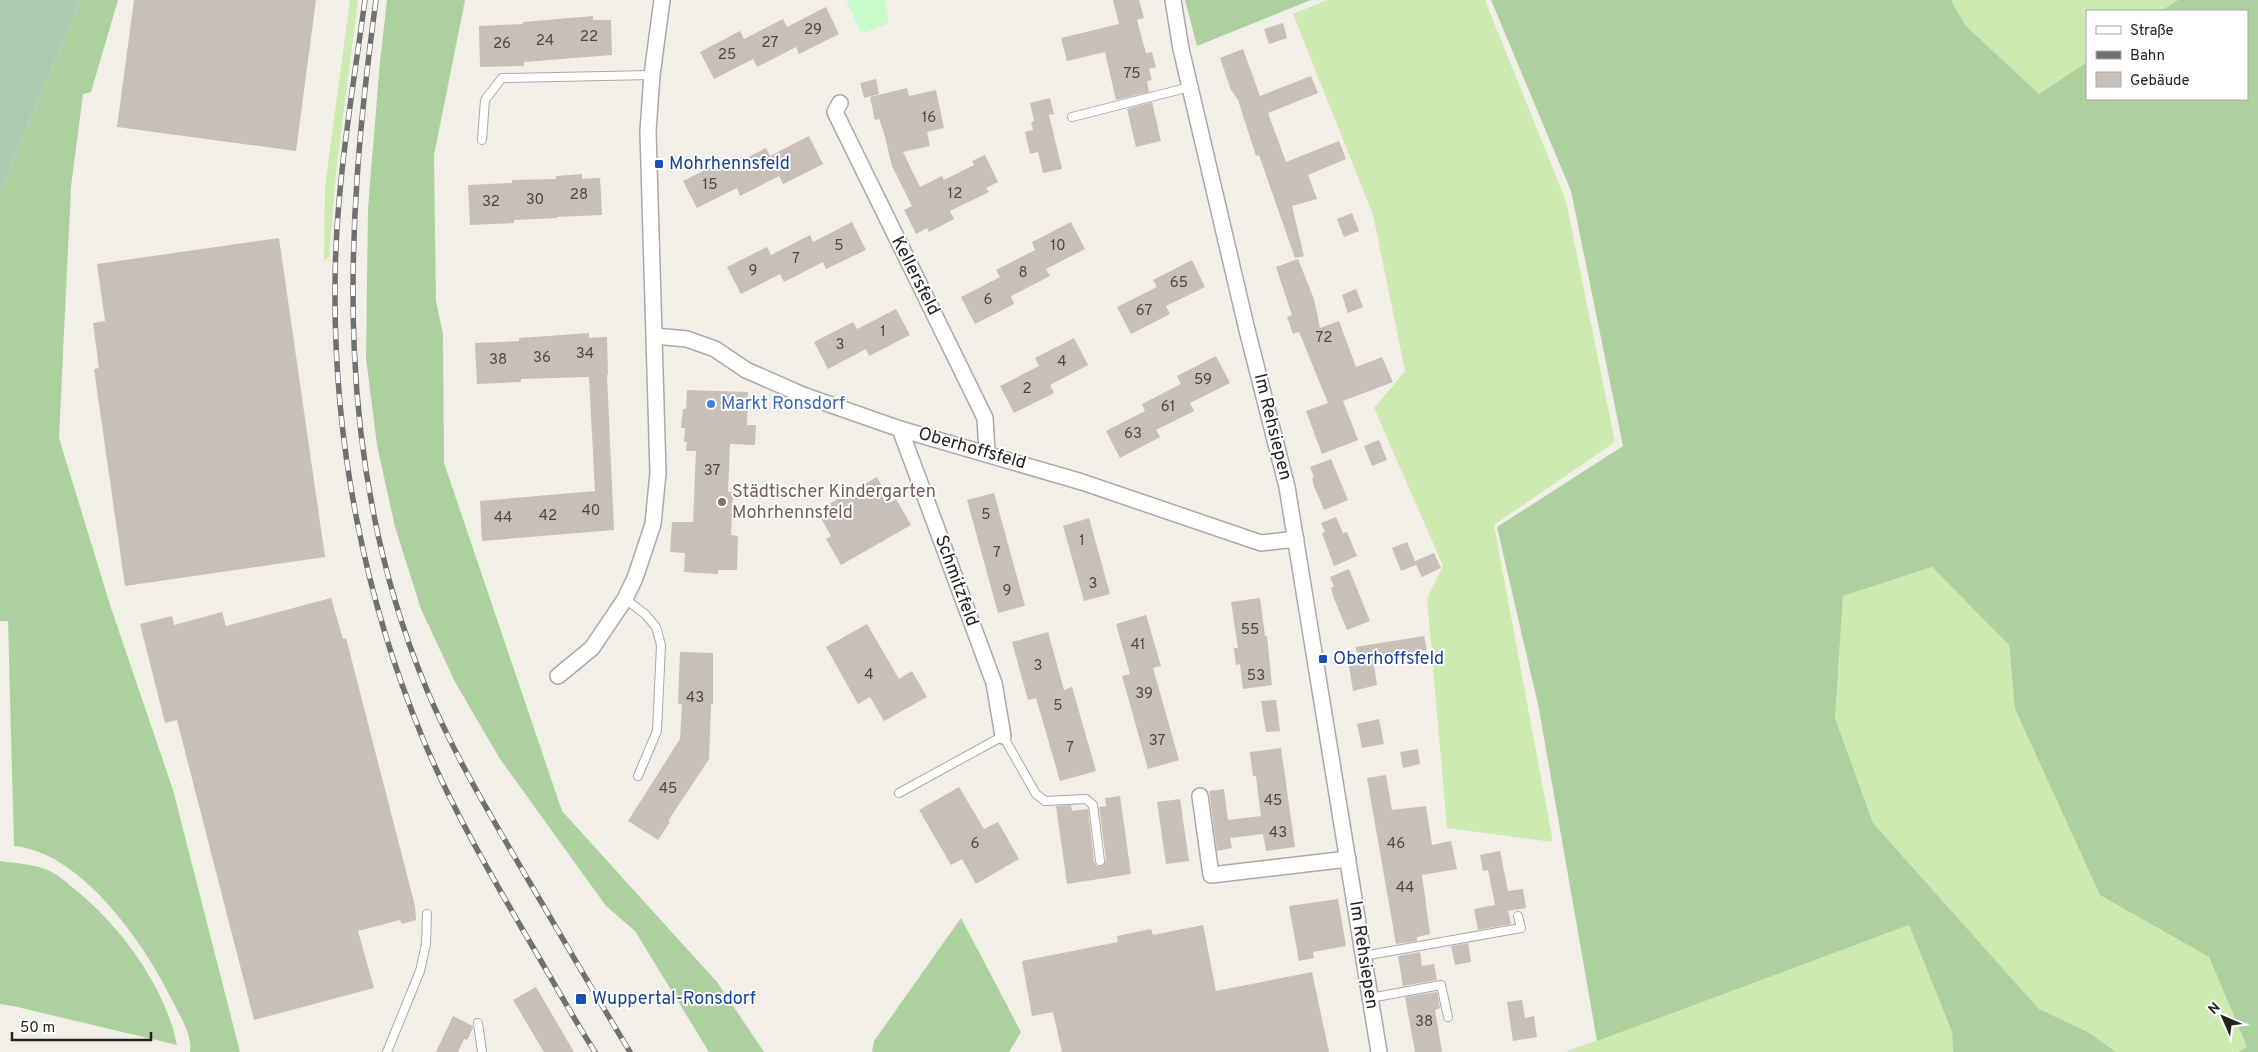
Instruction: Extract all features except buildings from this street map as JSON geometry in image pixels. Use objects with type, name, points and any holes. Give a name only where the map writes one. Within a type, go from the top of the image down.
[{"type":"street","points":[[558,676],[592,648],[625,599],[635,578],[653,524],[658,473],[648,166],[652,75],[662,0]]},
{"type":"street","name":"Im Rehsiepen","points":[[1173,0],[1181,49],[1247,330],[1287,487],[1379,1052]]},
{"type":"street","name":"Kellersfeld","points":[[840,103],[835,112],[985,418],[987,453]]},
{"type":"street","name":"Oberhoffsfeld","points":[[655,336],[687,339],[715,349],[746,370],[803,395],[900,428],[1145,502],[1261,543],[1296,539]]},
{"type":"street","name":"Schmitzfeld","points":[[900,428],[994,683],[1003,736]]},
{"type":"street","points":[[1200,796],[1211,875],[1348,859]]},
{"type":"lane","points":[[482,140],[485,100],[502,78],[652,75]]},
{"type":"lane","points":[[1072,117],[1190,87]]},
{"type":"lane","points":[[625,599],[645,614],[656,627],[662,645],[657,731],[638,776]]},
{"type":"lane","points":[[899,793],[1003,736],[1036,794],[1045,801],[1086,799],[1093,805],[1100,861]]},
{"type":"lane","points":[[387,1052],[420,971],[426,944],[427,914]]},
{"type":"lane","points":[[1363,956],[1521,928],[1518,916]]},
{"type":"lane","points":[[1370,998],[1442,985],[1448,1017]]},
{"type":"lane","points":[[478,1023],[482,1052]]},
{"type":"green space","points":[[0,0],[81,0],[0,191]]},
{"type":"green space","points":[[81,0],[118,0],[91,92],[83,94],[71,187],[59,438],[111,608],[173,790],[240,1052],[190,1052],[185,1026],[161,979],[129,930],[109,905],[87,883],[64,865],[39,852],[14,846],[8,621],[0,621],[0,191]]},
{"type":"green space","points":[[350,0],[358,0],[336,172],[329,256],[324,261],[325,186]]},
{"type":"green space","points":[[387,0],[465,0],[434,155],[436,301],[443,334],[444,463],[562,811],[717,982],[764,1052],[709,1052],[635,931],[606,906],[500,759],[455,682],[421,609],[395,527],[377,445],[366,358],[368,208]]},
{"type":"green space","points":[[846,0],[885,0],[889,23],[862,34]]},
{"type":"green space","points":[[1185,0],[1311,0],[1197,46]]},
{"type":"green space","points":[[1327,0],[1485,0],[1566,201],[1615,442],[1494,525],[1553,842],[1447,828],[1427,599],[1443,566],[1374,408],[1405,371],[1373,215],[1293,14]]},
{"type":"green space","points":[[1491,0],[1951,0],[1965,25],[2039,94],[2086,63],[2086,100],[2248,100],[2248,10],[2163,10],[2178,0],[2258,0],[2258,1052],[2238,1052],[2247,1047],[2209,957],[2100,895],[2015,709],[2009,645],[1932,567],[1843,596],[1835,718],[1873,823],[2039,1009],[2088,1032],[2116,1052],[1953,1052],[1952,1032],[1909,925],[1597,1041],[1539,709],[1497,527],[1623,446],[1571,191]]},
{"type":"green space","points":[[1951,0],[2178,0],[2163,10],[2086,10],[2086,63],[2039,94],[1965,25]]},
{"type":"green space","points":[[1932,567],[2009,645],[2015,709],[2100,894],[2209,957],[2247,1047],[2238,1052],[2116,1052],[2088,1032],[2039,1009],[1873,823],[1835,718],[1843,596]]},
{"type":"green space","points":[[0,861],[34,866],[54,873],[77,891],[110,922],[139,960],[152,981],[163,1002],[177,1045],[0,1004]]},
{"type":"green space","points":[[961,918],[1021,1032],[1009,1052],[872,1052],[874,1041]]},
{"type":"green space","points":[[1909,925],[1952,1032],[1953,1052],[1565,1052]]},
{"type":"railway","points":[[365,0],[341,180],[335,288],[340,404],[356,518],[384,630],[402,685],[434,764],[484,861],[595,1052]]},
{"type":"railway","points":[[376,0],[357,175],[353,263],[354,349],[361,435],[375,521],[397,606],[427,690],[450,740],[502,836],[630,1052]]},
{"type":"place","name":"Mohrhennsfeld","points":[[659,164]]},
{"type":"place","name":"Markt Ronsdorf","points":[[711,404]]},
{"type":"place","name":"Städtischer Kindergarten Mohrhennsfeld","points":[[722,502]]},
{"type":"place","name":"Oberhoffsfeld","points":[[1323,659]]},
{"type":"place","name":"Wuppertal-Ronsdorf","points":[[581,999]]}]
